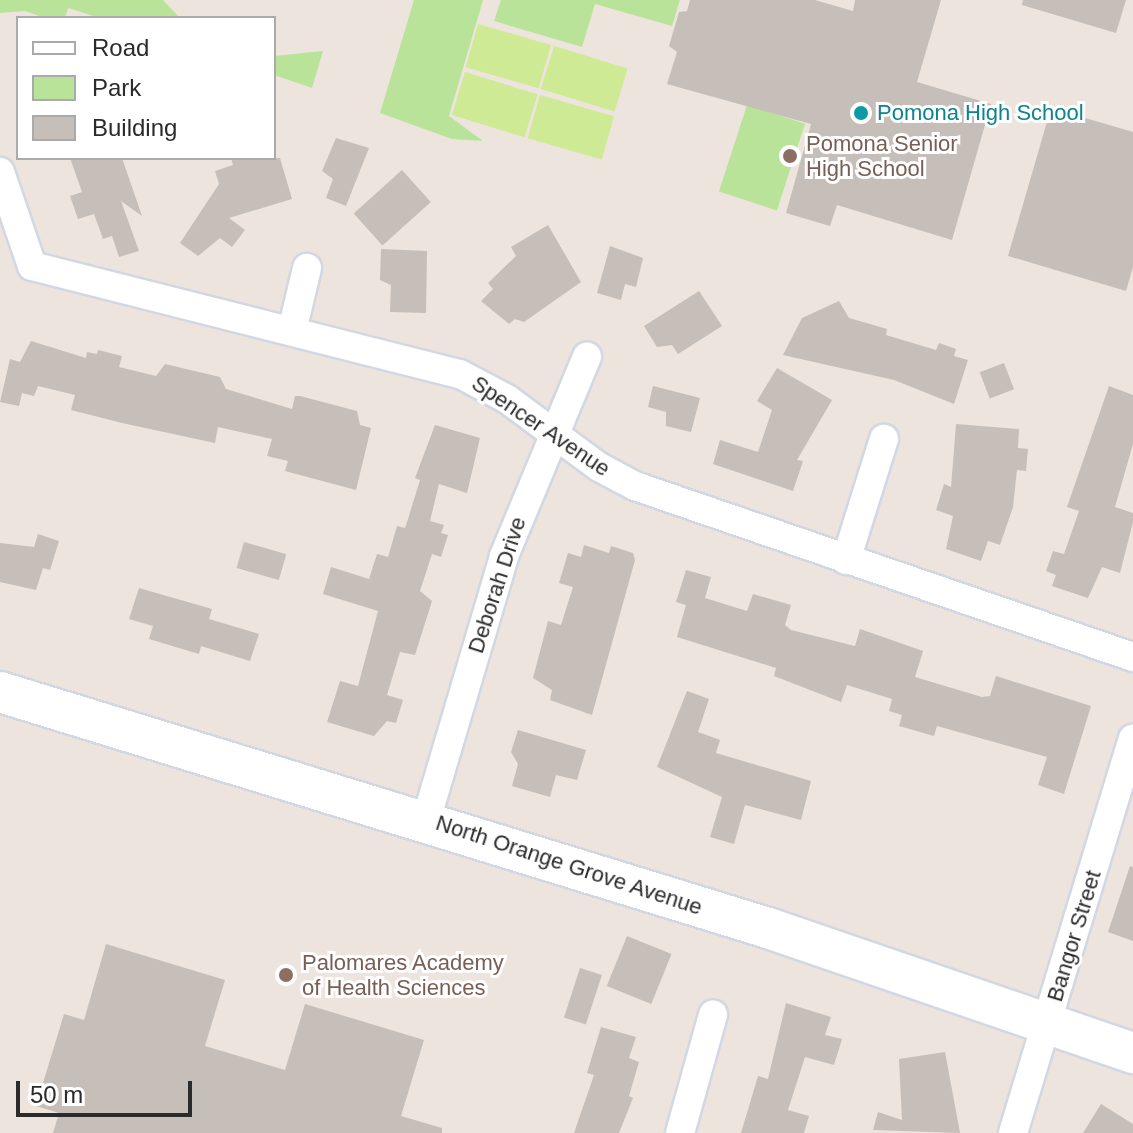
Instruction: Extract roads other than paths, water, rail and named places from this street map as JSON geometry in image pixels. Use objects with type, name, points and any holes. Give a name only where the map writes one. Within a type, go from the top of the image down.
[{"type":"main road","name":"North Orange Grove Avenue","points":[[0,692],[426,820],[768,928],[1133,1053]]},
{"type":"street","name":"Spencer Avenue","points":[[0,172],[32,266],[460,374],[507,399],[599,467],[635,486],[1133,657]]},
{"type":"street","points":[[292,331],[307,268]]},
{"type":"street","name":"Deborah Drive","points":[[426,820],[504,556],[553,432],[587,357]]},
{"type":"street","points":[[846,560],[884,439]]},
{"type":"street","name":"Bangor Street","points":[[1013,1133],[1133,739]]},
{"type":"street","points":[[680,1133],[713,1015]]},
{"type":"place","name":"Pomona High School","points":[[861,113]]},
{"type":"place","name":"Pomona Senior High School","points":[[790,156]]},
{"type":"place","name":"Palomares Academy of Health Sciences","points":[[286,975]]}]
